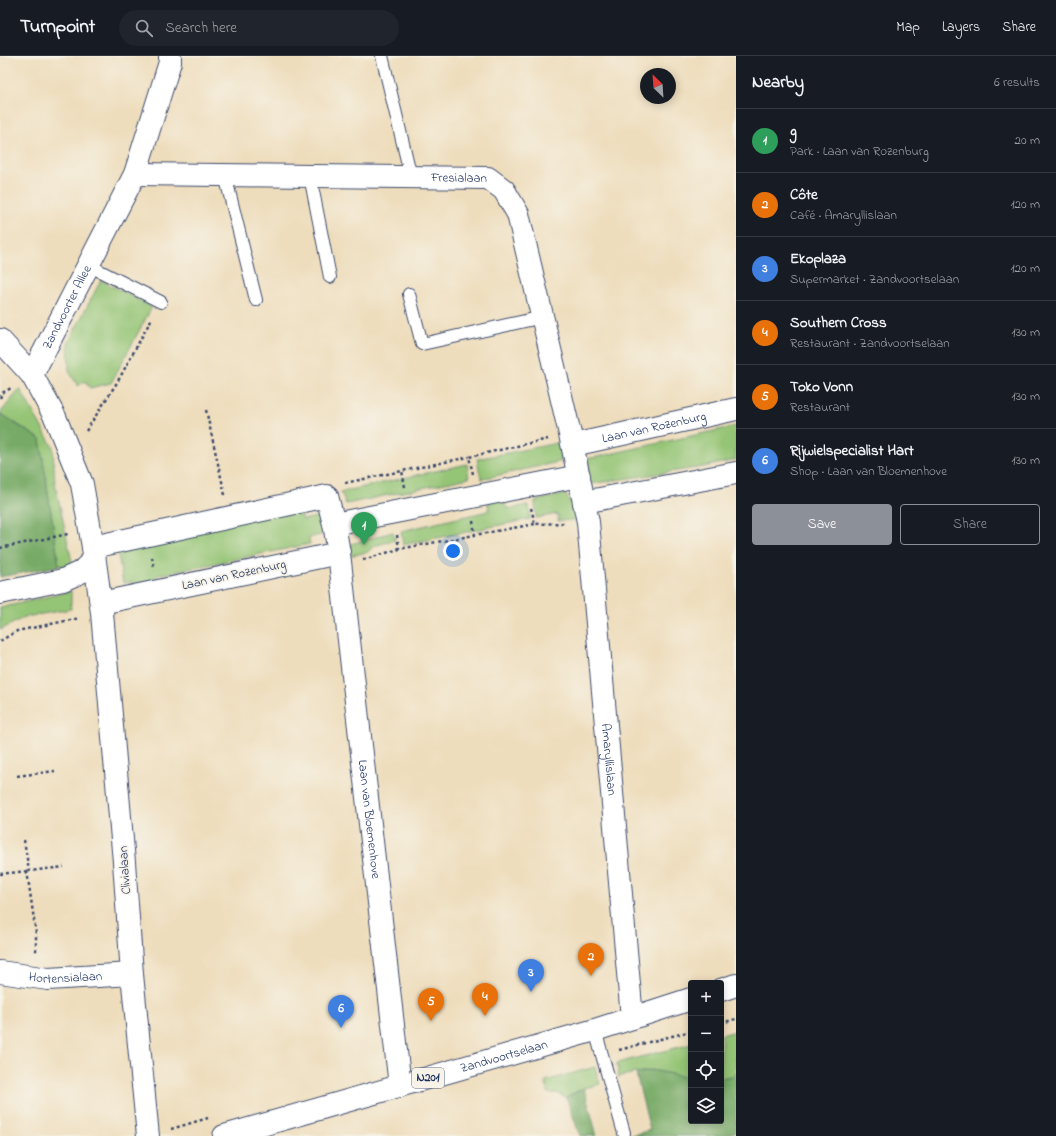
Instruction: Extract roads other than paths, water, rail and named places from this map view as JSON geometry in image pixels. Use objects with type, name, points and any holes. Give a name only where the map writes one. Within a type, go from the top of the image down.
[{"type":"street","name":"Zandvoorter Allee","points":[[32,375],[135,174],[170,62],[170,56]]},
{"type":"street","name":"Fresialaan","points":[[135,174],[488,178],[504,190],[518,214],[572,440],[586,512]]},
{"type":"street","points":[[0,340],[32,375],[55,417],[82,484],[101,608]]},
{"type":"street","name":"Laan van Rozenburg","points":[[572,440],[736,409]]},
{"type":"street","points":[[586,512],[736,473]]},
{"type":"street","points":[[334,524],[579,476]]},
{"type":"street","points":[[92,545],[148,535],[327,496],[334,524],[340,560]]},
{"type":"street","name":"Amaryllislaan","points":[[586,512],[632,1018]]},
{"type":"street","points":[[0,593],[63,580],[81,572],[92,545]]},
{"type":"street","name":"Laan van Rozenburg","points":[[101,608],[158,591],[340,560]]},
{"type":"street","name":"Laan van Bloemenhove","points":[[340,560],[400,1086]]},
{"type":"street","name":"Clivialaan","points":[[101,608],[124,862],[132,974],[148,1136]]},
{"type":"street","name":"Hortensialaan","points":[[0,972],[48,979],[132,974]]},
{"type":"street","points":[[724,989],[736,985]]},
{"type":"street","name":"Zandvoortselaan","points":[[224,1136],[595,1030],[688,1000]]},
{"type":"lane","points":[[382,56],[411,177]]},
{"type":"lane","points":[[225,175],[256,300]]},
{"type":"lane","points":[[310,176],[330,277]]},
{"type":"lane","points":[[88,265],[161,302]]},
{"type":"lane","points":[[409,294],[422,344],[543,317]]},
{"type":"lane","points":[[595,1030],[624,1133]]},
{"type":"place","name":"g","points":[[364,545]]},
{"type":"place","name":"Côte","points":[[591,976]]},
{"type":"place","name":"Ekoplaza","points":[[531,992]]},
{"type":"place","name":"Southern Cross","points":[[485,1016]]},
{"type":"place","name":"Toko Vonn","points":[[431,1021]]},
{"type":"place","name":"Rijwielspecialist Hart","points":[[341,1028]]}]
